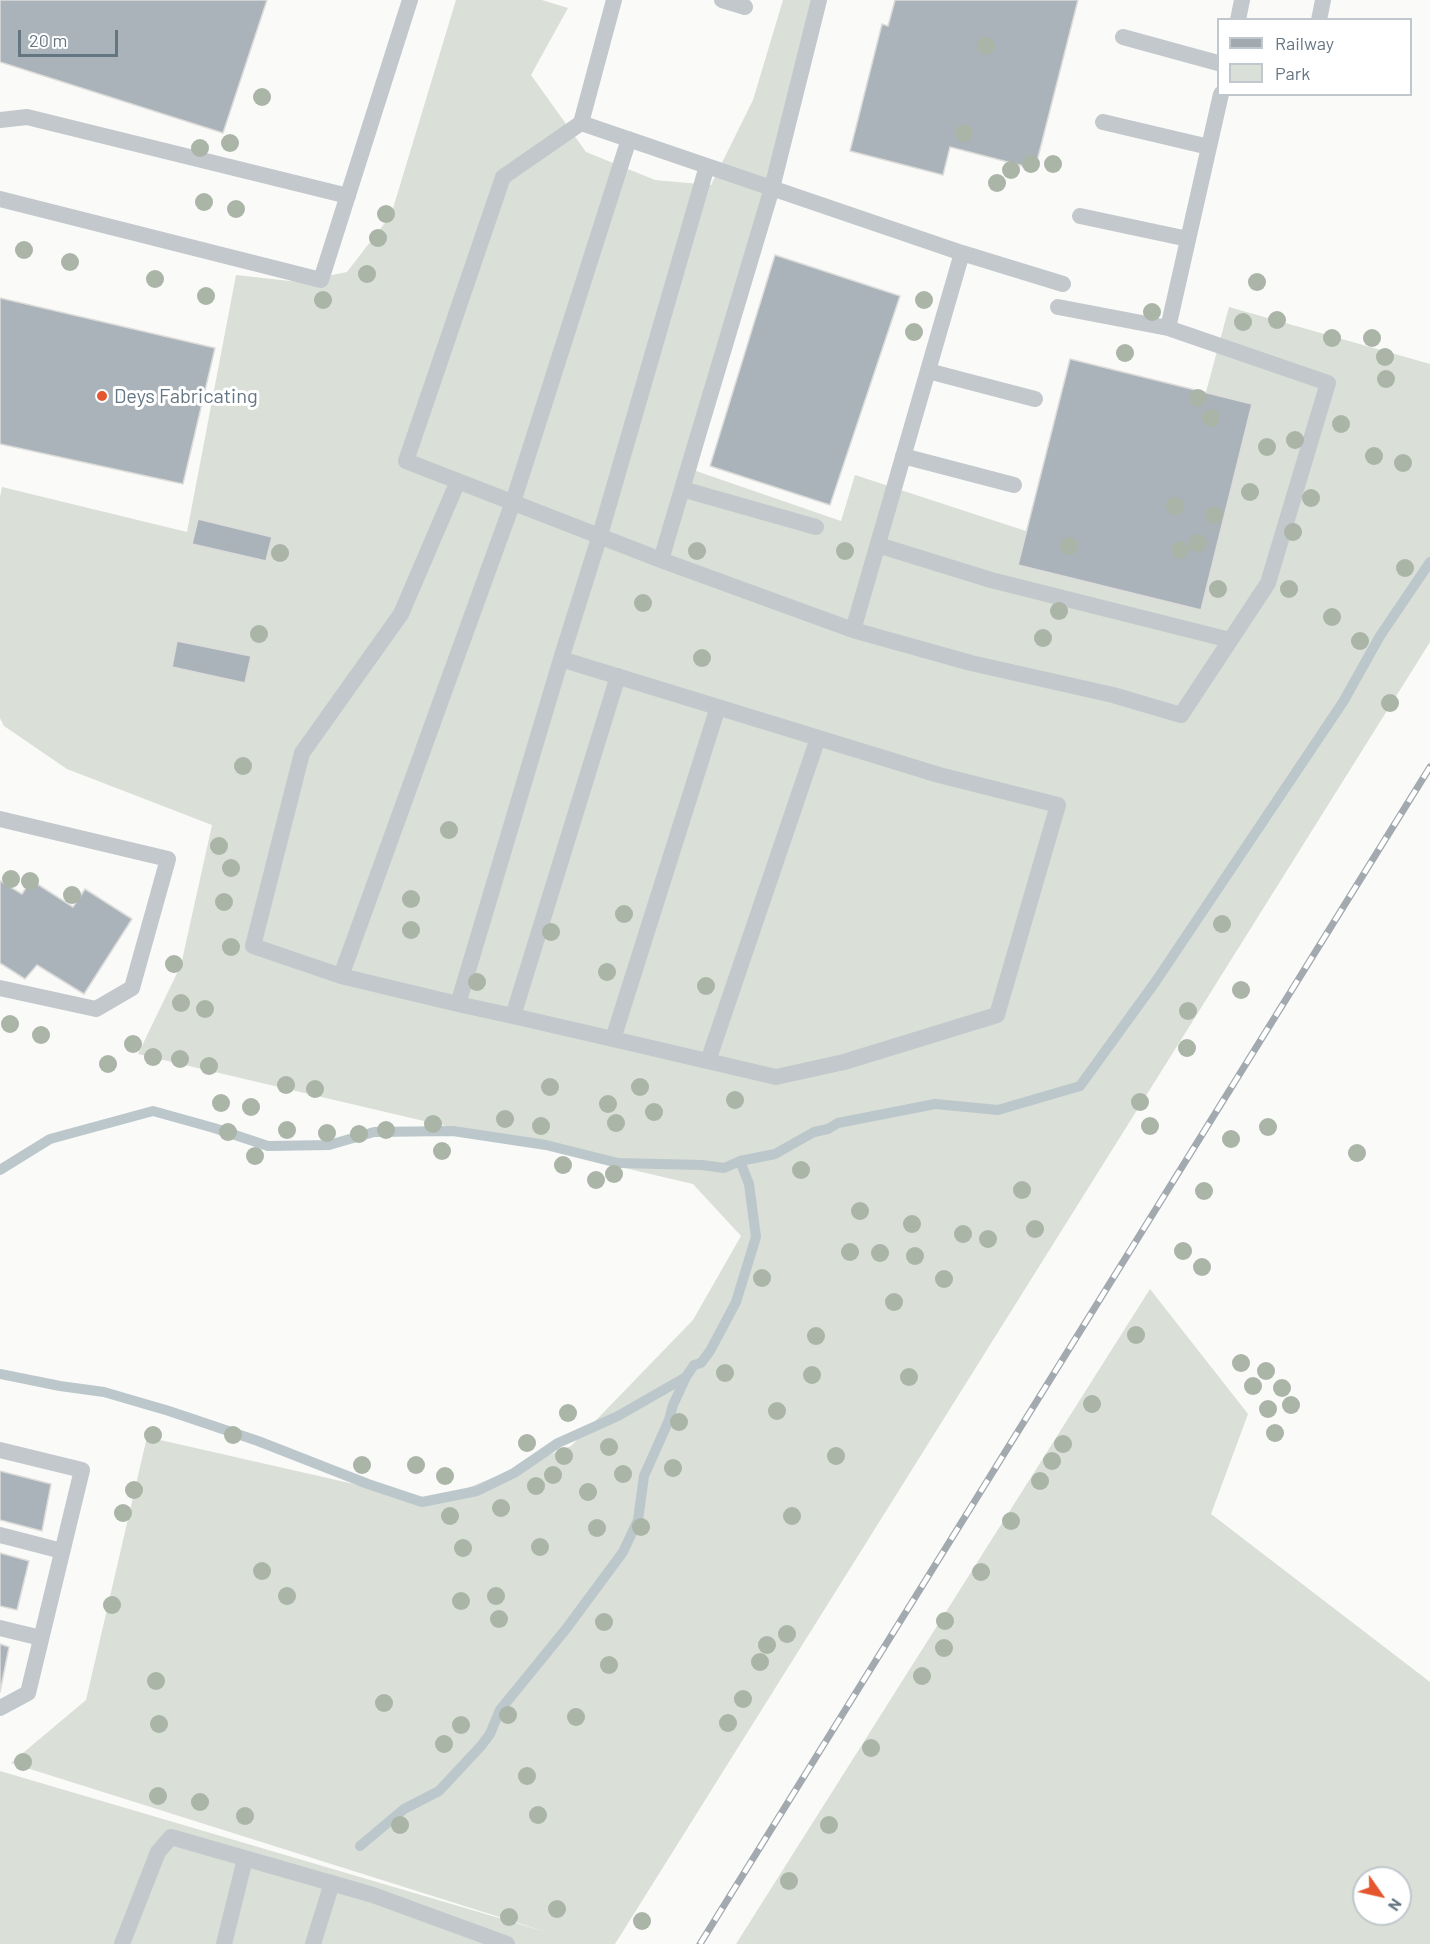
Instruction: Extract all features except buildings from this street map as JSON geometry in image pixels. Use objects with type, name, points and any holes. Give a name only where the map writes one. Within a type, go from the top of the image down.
[{"type":"lane","points":[[0,199],[321,280],[410,0]]},
{"type":"lane","points":[[614,0],[581,123],[502,177],[406,461],[661,560],[853,630],[971,663],[1113,695],[1181,715],[1268,583],[1328,382],[1168,328],[1058,307]]},
{"type":"lane","points":[[722,0],[745,7]]},
{"type":"lane","points":[[661,560],[772,188],[819,0]]},
{"type":"lane","points":[[1238,18],[1242,0]]},
{"type":"lane","points":[[1319,18],[1323,0]]},
{"type":"lane","points":[[1123,37],[1217,63]]},
{"type":"lane","points":[[1168,328],[1221,96]]},
{"type":"lane","points":[[0,120],[27,117],[348,196]]},
{"type":"lane","points":[[1103,122],[1209,147]]},
{"type":"lane","points":[[581,123],[962,253],[1063,284]]},
{"type":"lane","points":[[341,976],[513,502],[629,139]]},
{"type":"lane","points":[[459,1004],[561,658],[600,535],[707,166]]},
{"type":"lane","points":[[1080,216],[1188,238]]},
{"type":"lane","points":[[853,630],[962,253]]},
{"type":"lane","points":[[928,371],[1035,399]]},
{"type":"lane","points":[[903,456],[1014,485]]},
{"type":"lane","points":[[458,481],[401,614],[302,753],[254,946],[341,976],[776,1077],[844,1062],[997,1015],[1058,805],[939,775],[561,658]]},
{"type":"lane","points":[[682,489],[816,527]]},
{"type":"lane","points":[[878,545],[991,580],[1230,640]]},
{"type":"lane","points":[[513,1016],[618,676]]},
{"type":"lane","points":[[613,1039],[718,707]]},
{"type":"lane","points":[[708,1061],[818,738]]},
{"type":"lane","points":[[0,819],[168,859],[132,988],[96,1009],[0,988]]},
{"type":"lane","points":[[0,1450],[82,1470],[28,1693],[0,1708]]},
{"type":"lane","points":[[0,1535],[62,1551]]},
{"type":"lane","points":[[0,1628],[41,1638]]},
{"type":"lane","points":[[122,1944],[158,1852],[171,1837],[373,1895],[507,1944]]},
{"type":"lane","points":[[224,1944],[245,1859]]},
{"type":"lane","points":[[313,1944],[332,1883]]},
{"type":"green space","points":[[456,0],[542,0],[568,8],[531,75],[586,152],[655,180],[711,185],[753,100],[783,0],[825,0],[696,471],[841,521],[855,475],[1038,535],[1155,469],[1206,392],[1229,307],[1430,364],[1430,642],[615,1944],[0,1944],[0,1771],[550,1933],[11,1763],[86,1700],[147,1437],[433,1502],[571,1446],[693,1320],[741,1236],[693,1184],[138,1054],[181,965],[212,825],[67,769],[4,726],[0,718],[0,497],[2,487],[187,532],[236,275],[299,282],[347,272],[391,215]]},
{"type":"green space","points":[[1150,1289],[1248,1414],[1211,1514],[1430,1682],[1430,1944],[736,1944]]},
{"type":"waterway","points":[[0,1170],[50,1139],[153,1111],[268,1146],[329,1145],[374,1132],[453,1131],[546,1145],[618,1163],[702,1165],[724,1168],[740,1161],[775,1154],[814,1132],[828,1129],[838,1123],[935,1104],[998,1110],[1080,1086],[1156,981],[1343,702],[1380,636],[1430,562]]},
{"type":"waterway","points":[[360,1846],[404,1809],[439,1791],[481,1746],[490,1734],[500,1710],[566,1629],[623,1552],[638,1520],[644,1476],[669,1420],[673,1405],[686,1377],[694,1365],[701,1363],[710,1351],[736,1302],[756,1237],[749,1184],[740,1161]]},
{"type":"waterway","points":[[0,1374],[104,1392],[169,1411],[258,1441],[368,1484],[422,1502],[477,1491],[514,1473],[558,1443],[618,1416],[686,1377]]},
{"type":"railway","points":[[700,1944],[1430,767]]},
{"type":"place","name":"Deys Fabricating","points":[[102,396]]}]
